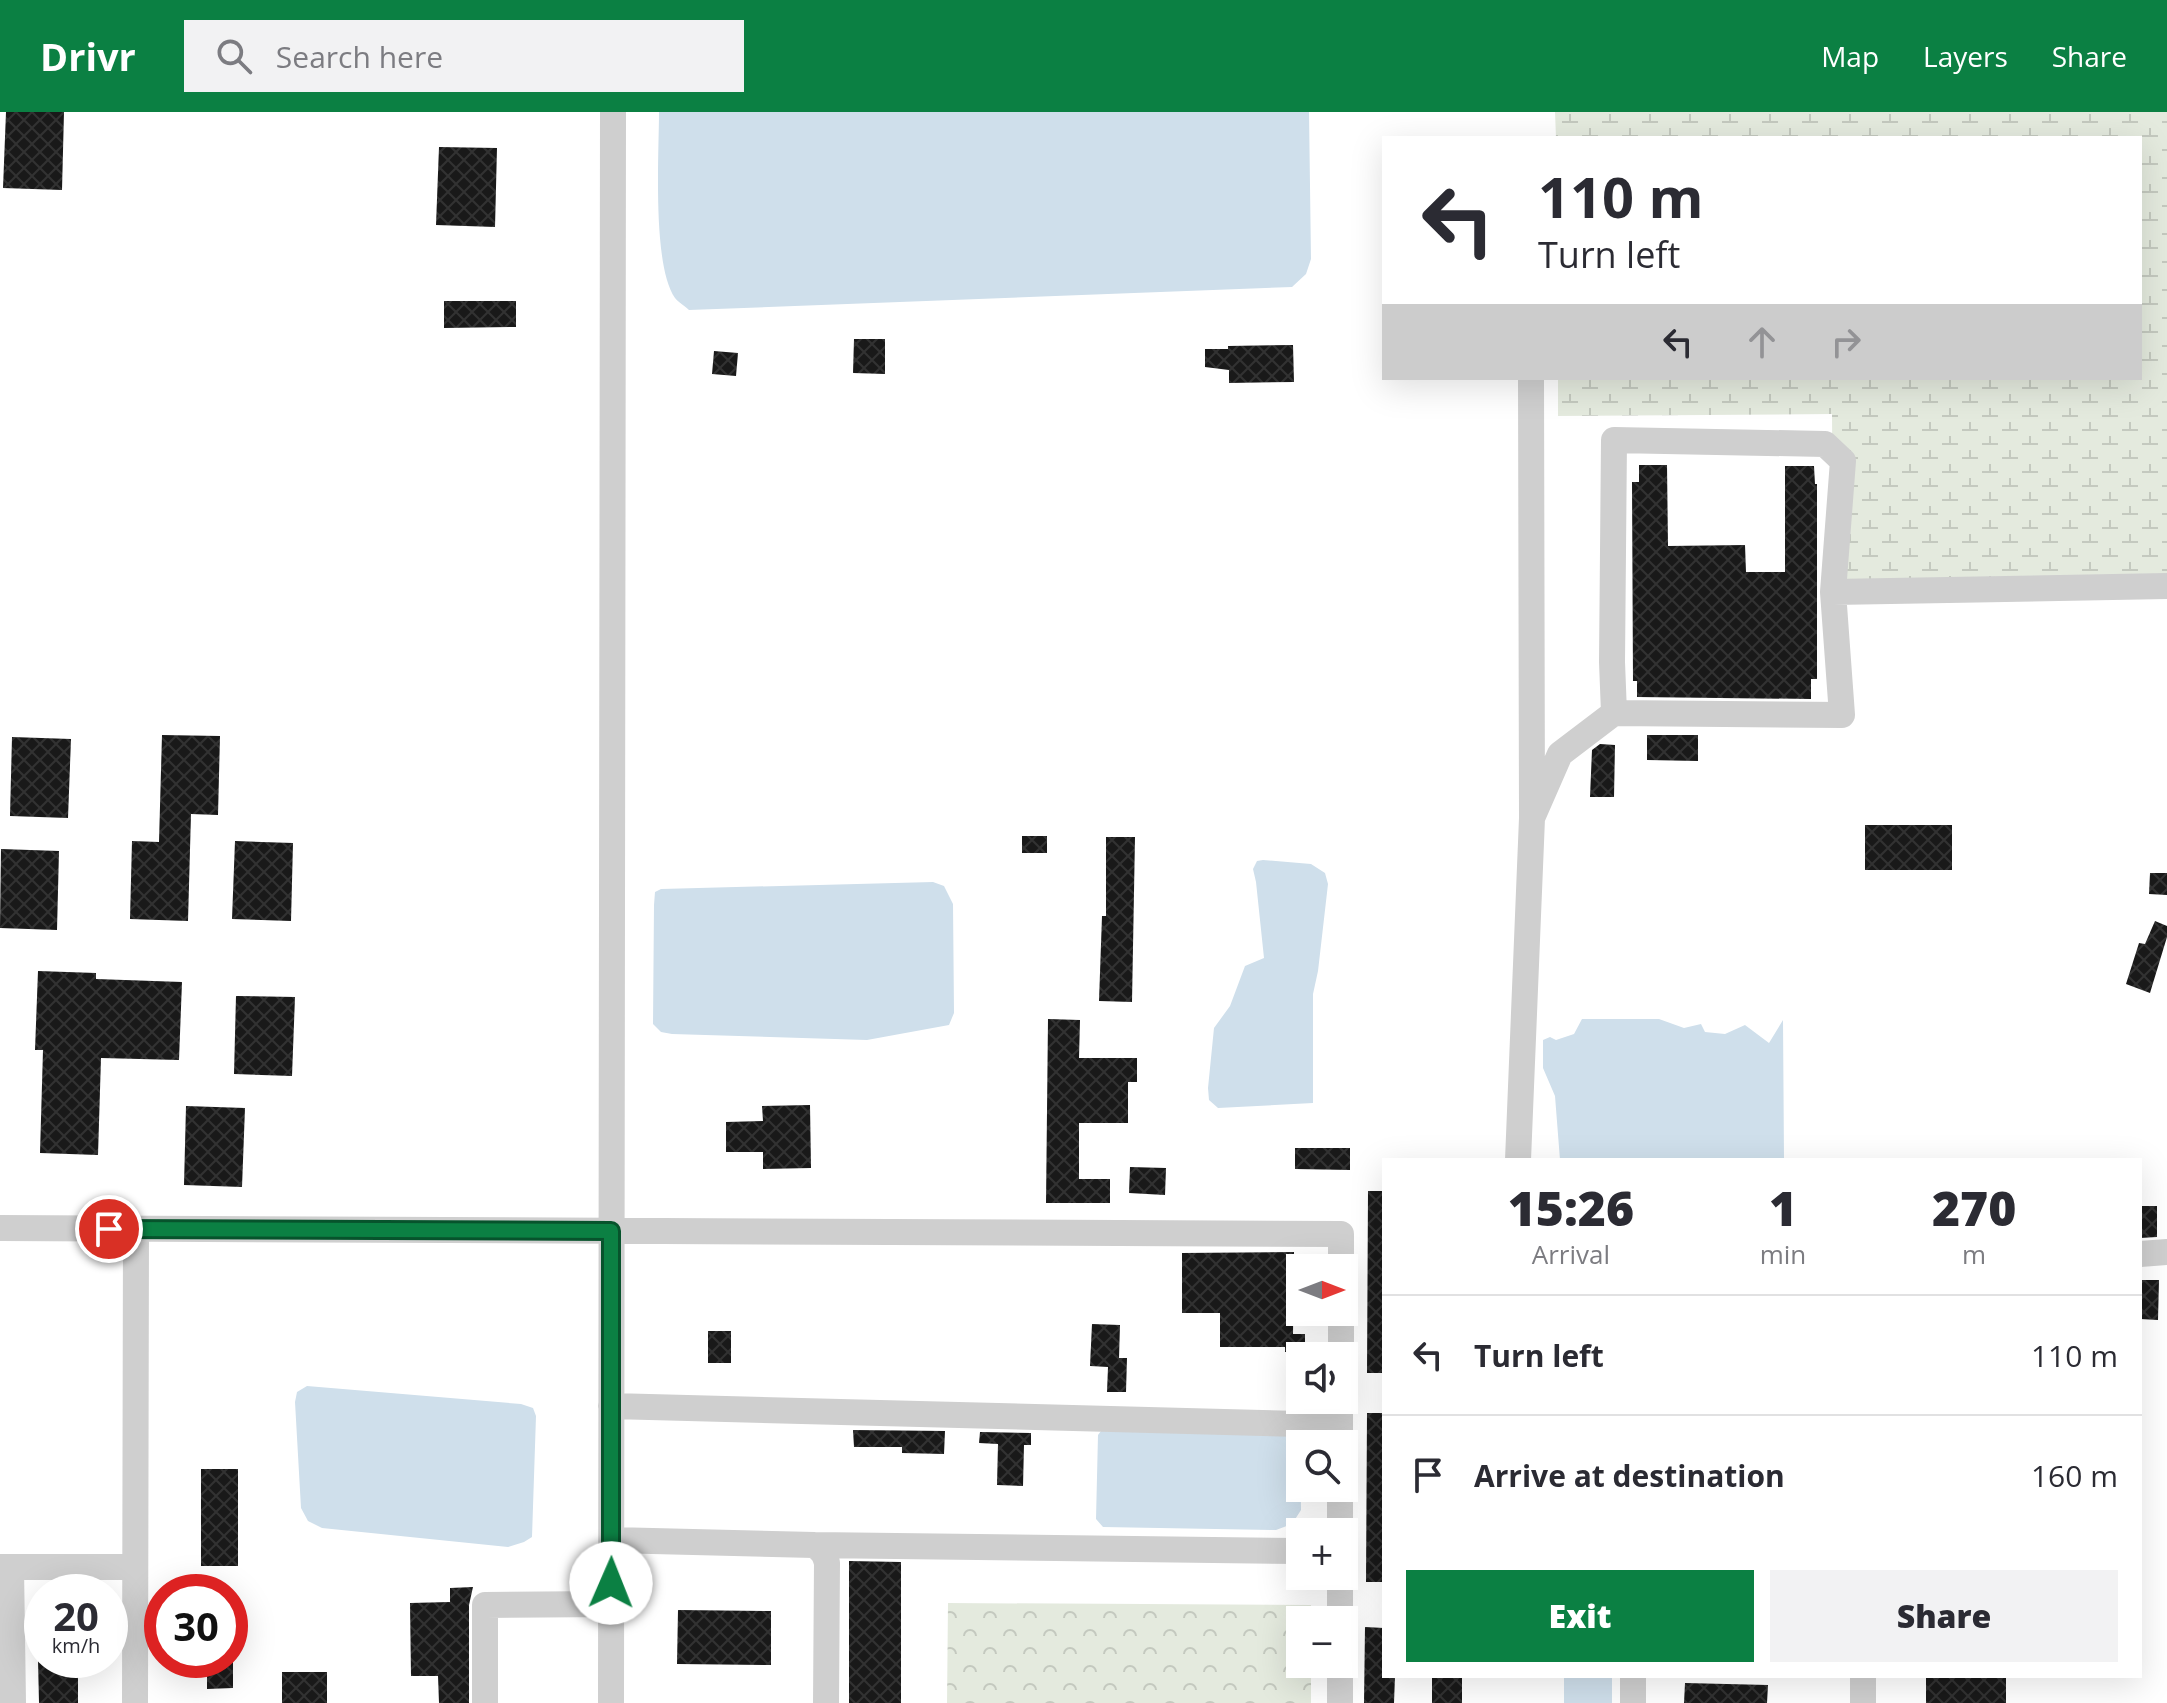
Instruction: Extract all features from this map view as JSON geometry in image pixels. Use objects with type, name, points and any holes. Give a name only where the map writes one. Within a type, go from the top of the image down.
[{"type":"street","points":[[611,1703],[613,112]]},
{"type":"street","points":[[1518,1158],[1532,818],[1531,380]]},
{"type":"street","points":[[1532,818],[1560,754],[1614,713],[1842,715],[1833,592],[1843,461],[1825,444],[1614,440],[1614,713]]},
{"type":"street","points":[[1833,592],[2167,586]]},
{"type":"street","points":[[0,1228],[1341,1234],[1341,1254]]},
{"type":"street","points":[[135,1703],[136,1229]]},
{"type":"street","points":[[2142,1254],[2167,1252]]},
{"type":"street","points":[[611,1406],[1340,1423]]},
{"type":"street","points":[[612,1540],[1286,1551]]},
{"type":"street","points":[[814,1545],[825,1555],[827,1563],[826,1703]]},
{"type":"street","points":[[13,1703],[6,1567],[135,1567]]},
{"type":"street","points":[[485,1703],[485,1605],[611,1604]]},
{"type":"street","points":[[1340,1678],[1340,1703]]},
{"type":"street","points":[[1633,1678],[1633,1703]]},
{"type":"street","points":[[1863,1678],[1863,1703]]},
{"type":"green space","points":[[1555,112],[2167,112],[2167,590],[1833,592],[1832,414],[1558,416],[1558,380],[2142,380],[2142,136],[1556,136]]},
{"type":"green space","points":[[948,1603],[1311,1605],[1286,1606],[1286,1678],[1311,1678],[1311,1703],[947,1703]]},
{"type":"water","points":[[659,112],[1309,112],[1311,259],[1306,274],[1292,287],[689,310],[675,298],[663,261],[658,208]]},
{"type":"water","points":[[1257,861],[1311,864],[1325,873],[1328,884],[1313,994],[1313,1103],[1218,1108],[1209,1100],[1208,1088],[1214,1028],[1230,1006],[1245,966],[1264,958],[1253,869]]},
{"type":"water","points":[[933,882],[944,886],[953,904],[954,1013],[949,1025],[867,1040],[672,1034],[661,1032],[653,1024],[655,892],[661,889]]},
{"type":"water","points":[[1582,1019],[1659,1019],[1684,1028],[1701,1024],[1705,1032],[1725,1034],[1745,1025],[1769,1043],[1783,1020],[1784,1158],[1560,1158],[1555,1096],[1543,1068],[1543,1040],[1550,1037],[1556,1040],[1574,1034]]},
{"type":"water","points":[[307,1386],[521,1404],[533,1408],[536,1416],[532,1537],[508,1547],[322,1528],[308,1521],[301,1508],[295,1402],[297,1392]]},
{"type":"water","points":[[1101,1431],[1286,1436],[1286,1502],[1301,1502],[1301,1510],[1296,1518],[1286,1518],[1286,1526],[1276,1530],[1103,1527],[1096,1519],[1098,1435]]},
{"type":"water","points":[[1564,1678],[1612,1678],[1612,1703],[1564,1703]]},
{"type":"building","points":[[6,112],[64,112],[62,190],[3,188]]},
{"type":"building","points":[[439,147],[497,148],[495,227],[436,225]]},
{"type":"building","points":[[444,301],[516,301],[516,327],[444,328]]},
{"type":"building","points":[[854,339],[885,339],[885,374],[853,373]]},
{"type":"building","points":[[1293,345],[1294,382],[1229,383],[1229,370],[1205,367],[1205,349]]},
{"type":"building","points":[[714,351],[738,353],[736,376],[712,374]]},
{"type":"building","points":[[1639,465],[1667,465],[1668,546],[1745,545],[1746,572],[1785,572],[1785,466],[1814,466],[1817,484],[1817,679],[1811,679],[1811,699],[1637,697],[1637,681],[1633,681],[1632,482],[1639,482]]},
{"type":"building","points":[[162,735],[220,736],[218,815],[191,814],[188,921],[130,919],[132,841],[159,842]]},
{"type":"building","points":[[1647,735],[1698,735],[1698,761],[1647,760]]},
{"type":"building","points":[[12,737],[71,739],[68,818],[10,816]]},
{"type":"building","points":[[1600,744],[1615,745],[1614,797],[1590,797],[1592,750]]},
{"type":"building","points":[[1865,825],[1952,825],[1952,870],[1865,870]]},
{"type":"building","points":[[1022,836],[1047,836],[1047,853],[1022,853]]},
{"type":"building","points":[[1106,837],[1135,837],[1132,1002],[1099,1001],[1102,916],[1106,916]]},
{"type":"building","points":[[235,841],[293,843],[291,921],[232,919]]},
{"type":"building","points":[[1,849],[59,851],[57,930],[0,928]]},
{"type":"building","points":[[2150,873],[2167,873],[2167,895],[2149,894]]},
{"type":"building","points":[[2155,921],[2167,926],[2167,937],[2150,993],[2126,984],[2139,943],[2145,944]]},
{"type":"building","points":[[38,971],[96,973],[96,979],[182,982],[179,1060],[101,1058],[98,1155],[40,1153],[43,1050],[35,1050]]},
{"type":"building","points":[[236,996],[295,997],[292,1076],[234,1074]]},
{"type":"building","points":[[1048,1019],[1080,1020],[1079,1058],[1137,1058],[1137,1082],[1128,1082],[1128,1123],[1079,1123],[1079,1179],[1110,1179],[1110,1203],[1046,1203]]},
{"type":"building","points":[[810,1105],[811,1168],[763,1169],[763,1152],[726,1152],[726,1122],[763,1121],[762,1106]]},
{"type":"building","points":[[186,1106],[245,1108],[242,1187],[184,1185]]},
{"type":"building","points":[[1295,1148],[1350,1148],[1350,1170],[1295,1169]]},
{"type":"building","points":[[1130,1167],[1166,1168],[1165,1195],[1129,1193]]},
{"type":"building","points":[[1368,1191],[1382,1191],[1382,1373],[1367,1373]]},
{"type":"building","points":[[2142,1206],[2157,1206],[2157,1237],[2142,1238]]},
{"type":"building","points":[[1294,1252],[1286,1254],[1286,1326],[1293,1326],[1293,1334],[1305,1334],[1305,1342],[1286,1342],[1286,1352],[1285,1347],[1220,1347],[1220,1313],[1182,1313],[1182,1253]]},
{"type":"building","points":[[2142,1280],[2159,1280],[2158,1320],[2142,1319]]},
{"type":"building","points":[[1092,1324],[1120,1325],[1119,1358],[1127,1358],[1126,1392],[1107,1392],[1108,1367],[1090,1366]]},
{"type":"building","points":[[708,1331],[731,1331],[731,1363],[708,1363]]},
{"type":"building","points":[[1367,1413],[1382,1413],[1382,1582],[1366,1582]]},
{"type":"building","points":[[853,1430],[945,1431],[944,1454],[902,1453],[902,1447],[854,1447]]},
{"type":"building","points":[[980,1432],[1031,1433],[1031,1445],[1024,1445],[1023,1486],[997,1485],[998,1444],[979,1443]]},
{"type":"building","points":[[201,1469],[238,1469],[238,1566],[201,1566]]},
{"type":"building","points":[[849,1561],[901,1562],[901,1703],[849,1703]]},
{"type":"building","points":[[473,1587],[469,1605],[469,1703],[439,1703],[438,1676],[411,1676],[410,1603],[450,1602],[450,1588]]},
{"type":"building","points":[[678,1610],[771,1611],[771,1665],[677,1664]]},
{"type":"building","points":[[1365,1627],[1382,1628],[1382,1678],[1395,1678],[1394,1703],[1364,1703]]},
{"type":"building","points":[[282,1672],[327,1672],[327,1703],[282,1703]]},
{"type":"building","points":[[38,1678],[78,1678],[78,1703],[39,1703]]},
{"type":"building","points":[[207,1678],[233,1678],[233,1688],[207,1689]]},
{"type":"building","points":[[1432,1678],[1462,1678],[1462,1703],[1432,1703]]},
{"type":"building","points":[[1926,1678],[2006,1678],[2006,1703],[1926,1703]]},
{"type":"building","points":[[1685,1683],[1768,1685],[1767,1703],[1684,1703]]},
{"type":"route","points":[[109,1229],[611,1231],[611,1583]]}]
